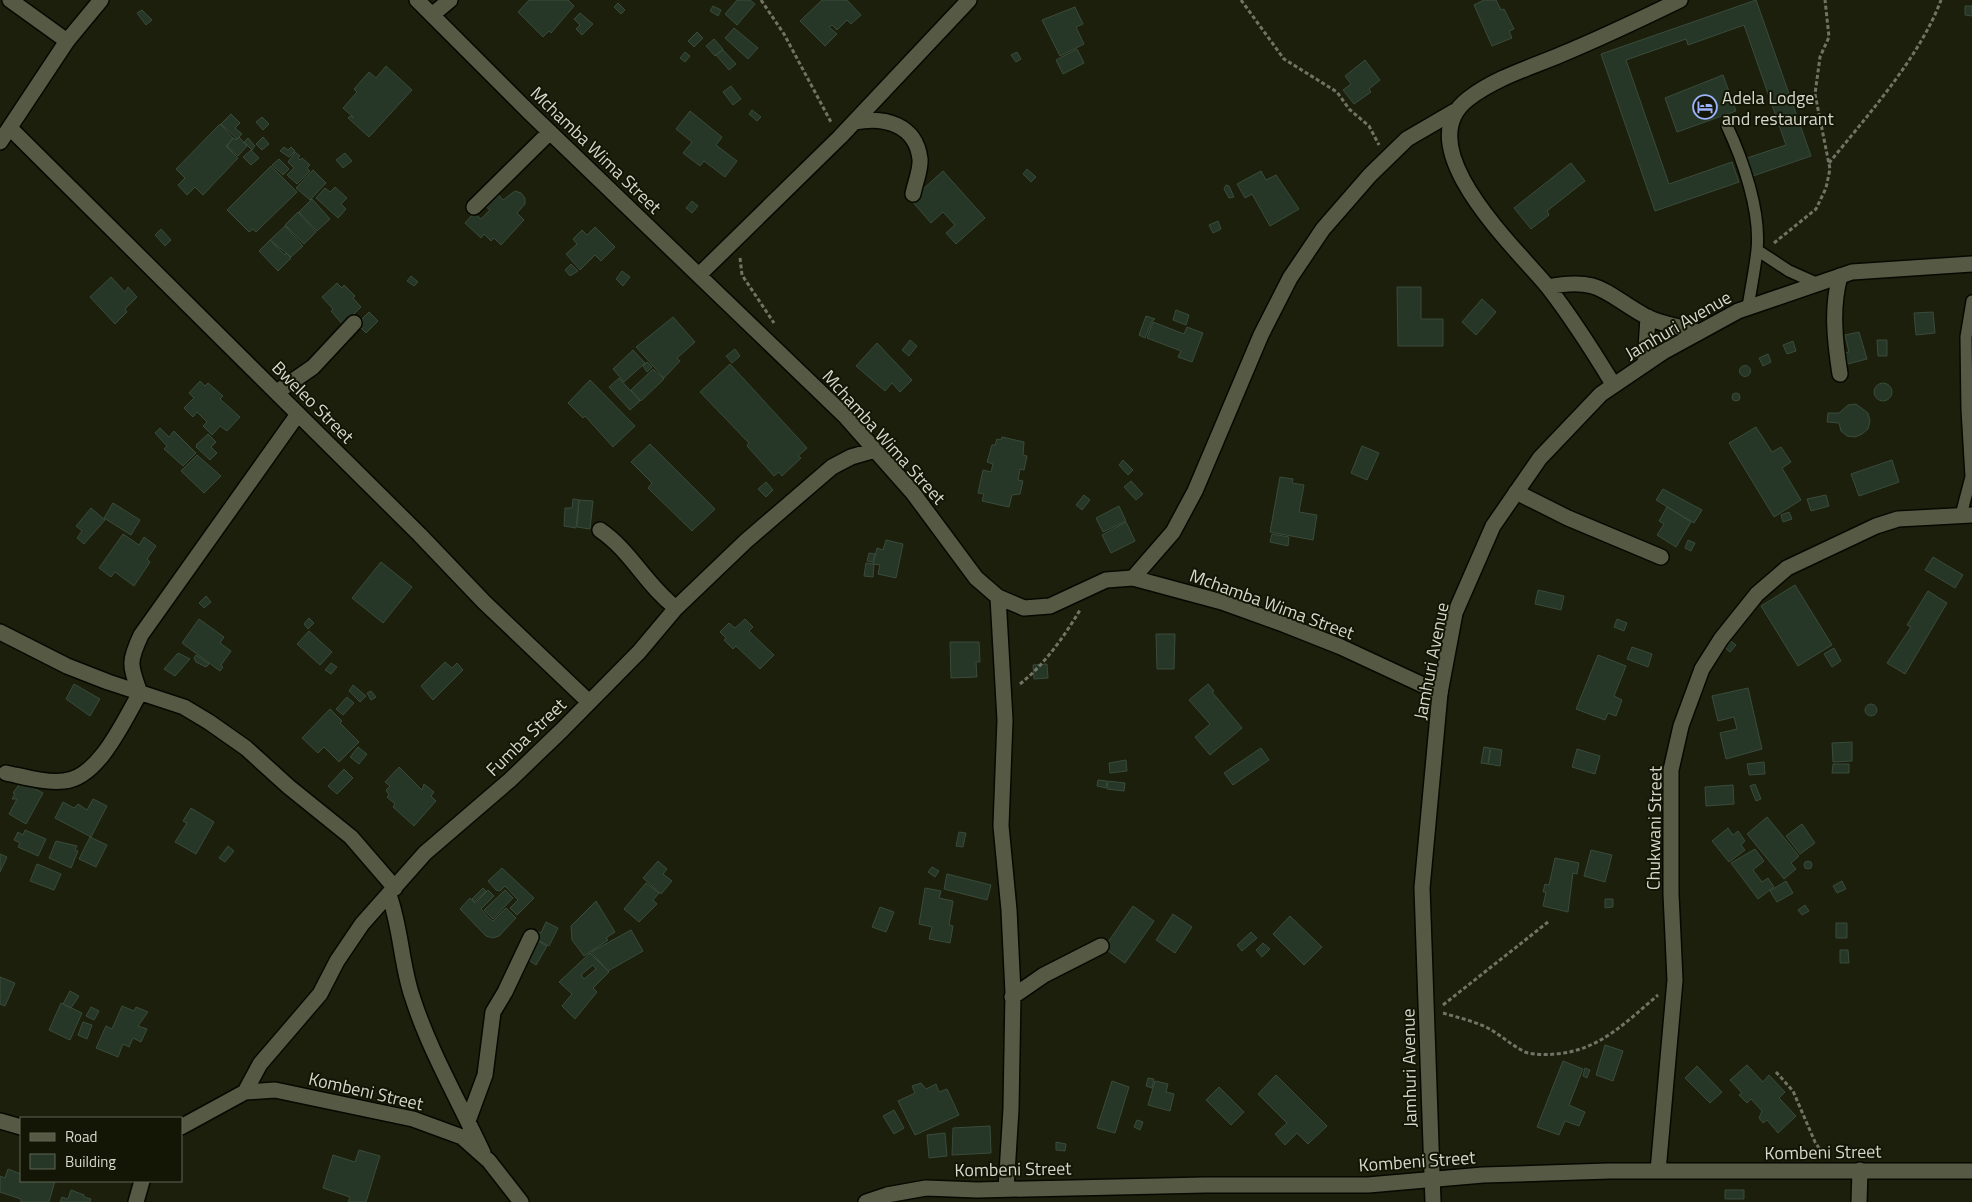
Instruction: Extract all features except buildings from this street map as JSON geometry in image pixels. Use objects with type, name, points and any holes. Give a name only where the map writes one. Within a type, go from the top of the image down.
[{"type":"street","points":[[10,0],[67,40]]},
{"type":"street","points":[[0,142],[67,40],[101,0]]},
{"type":"street","name":"Mchamba Wima Street","points":[[417,0],[550,132],[839,410],[913,493],[976,578],[998,597],[1024,608],[1050,606],[1106,580],[1133,578],[1222,602],[1283,624],[1440,692]]},
{"type":"street","points":[[432,15],[450,0]]},
{"type":"street","points":[[699,275],[855,122],[969,0]]},
{"type":"street","points":[[1133,578],[1174,532],[1196,491],[1261,334],[1290,278],[1323,229],[1386,159],[1407,139],[1455,111],[1467,99],[1497,82],[1680,0]]},
{"type":"street","points":[[1455,111],[1450,133],[1452,153],[1470,193],[1548,287],[1572,319],[1614,384]]},
{"type":"street","points":[[855,122],[883,119],[910,132],[916,144],[920,161],[913,194]]},
{"type":"street","name":"Bweleo Street","points":[[10,128],[277,392],[484,602],[589,702]]},
{"type":"street","points":[[474,207],[550,132]]},
{"type":"street","name":"Jamhuri Avenue","points":[[1433,1202],[1422,888],[1440,692],[1455,613],[1493,526],[1540,458],[1600,394],[1645,364],[1699,332],[1748,307],[1852,272],[1972,264]]},
{"type":"street","points":[[1840,276],[1836,291],[1835,344],[1840,374]]},
{"type":"street","points":[[1548,287],[1581,283],[1605,290],[1648,317],[1699,332]]},
{"type":"street","points":[[1645,364],[1648,317]]},
{"type":"street","points":[[277,392],[314,367],[354,323]]},
{"type":"street","points":[[6,773],[36,780],[65,782],[80,776],[96,764],[140,693],[130,664],[132,654],[141,635],[298,414]]},
{"type":"street","name":"Fumba Street","points":[[245,1092],[260,1064],[320,994],[337,961],[362,924],[425,853],[510,780],[639,652],[676,608],[746,542],[832,467],[851,457],[875,450]]},
{"type":"street","points":[[1516,492],[1568,518],[1661,557]]},
{"type":"street","name":"Chukwani Street","points":[[1658,1170],[1675,980],[1670,866],[1671,770],[1681,726],[1702,669],[1721,639],[1757,594],[1787,568],[1876,526],[1898,520],[1966,515]]},
{"type":"street","points":[[600,530],[625,550],[654,589],[676,608]]},
{"type":"street","points":[[998,597],[1004,697],[1001,826],[1009,910],[1012,997],[1011,1109],[1006,1189]]},
{"type":"street","points":[[0,632],[67,666],[184,707],[246,748],[289,787],[351,837],[392,892],[402,959],[412,997],[427,1035],[486,1158]]},
{"type":"street","points":[[468,1121],[484,1075],[493,1012],[505,992],[531,937]]},
{"type":"street","points":[[1012,997],[1044,975],[1101,946]]},
{"type":"street","name":"Kombeni Street","points":[[182,1126],[245,1092],[275,1090],[413,1119],[462,1137],[486,1158],[521,1202]]},
{"type":"street","points":[[0,1121],[20,1127]]},
{"type":"street","name":"Kombeni Street","points":[[866,1202],[887,1195],[926,1188],[976,1196],[1006,1189],[1204,1185],[1368,1185],[1483,1175],[1658,1170],[1833,1169],[1972,1171]]},
{"type":"street","points":[[1859,1202],[1860,1170]]},
{"type":"street","points":[[136,1202],[142,1182]]},
{"type":"lane","points":[[1727,126],[1746,175],[1760,252],[1748,307]]},
{"type":"lane","points":[[1760,252],[1803,278],[1816,283]]},
{"type":"lane","points":[[1966,515],[1971,477],[1967,409],[1966,337],[1972,301]]},
{"type":"path","points":[[761,0],[784,34],[840,137]]},
{"type":"path","points":[[1241,0],[1284,59],[1337,92],[1349,109],[1369,126],[1386,159]]},
{"type":"path","points":[[1760,252],[1816,209],[1826,188],[1829,163],[1815,94],[1820,57],[1829,37],[1825,0]]},
{"type":"path","points":[[1829,163],[1894,79],[1926,33],[1941,0]]},
{"type":"path","points":[[736,238],[740,249],[739,268],[742,275],[776,326]]},
{"type":"path","points":[[1004,697],[1034,673],[1066,633],[1091,586]]},
{"type":"path","points":[[1548,922],[1435,1011],[1493,1030],[1508,1043],[1527,1053],[1546,1055],[1568,1053],[1591,1047],[1616,1030],[1675,980]]},
{"type":"path","points":[[1776,1072],[1793,1091],[1815,1142],[1833,1169]]},
{"type":"place","name":"Adela Lodge and restaurant","points":[[1705,107]]}]
